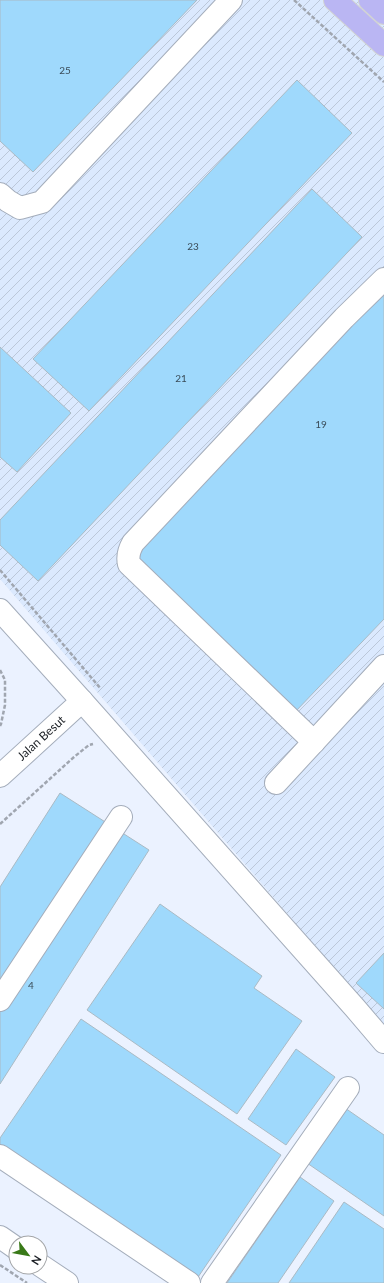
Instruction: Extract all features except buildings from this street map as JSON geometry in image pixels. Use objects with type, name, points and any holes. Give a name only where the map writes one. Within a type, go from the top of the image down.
[{"type":"main road","points":[[335,0],[384,46]]},
{"type":"main road","points":[[370,0],[384,13]]},
{"type":"street","points":[[0,194],[20,208],[42,202],[231,0]]},
{"type":"street","points":[[314,742],[129,564],[127,559],[133,543],[344,318],[384,279]]},
{"type":"street","points":[[0,610],[82,700],[384,1042]]},
{"type":"street","points":[[276,783],[384,666]]},
{"type":"street","name":"Jalan Besut","points":[[0,776],[82,700]]},
{"type":"street","points":[[0,1000],[121,817]]},
{"type":"street","points":[[212,1283],[348,1088]]},
{"type":"street","points":[[0,1156],[189,1283]]},
{"type":"street","points":[[48,1270],[67,1283]]},
{"type":"path","points":[[294,0],[384,82]]},
{"type":"path","points":[[0,670],[5,680],[5,706],[0,726]]},
{"type":"path","points":[[0,824],[74,757],[89,745],[95,744]]},
{"type":"path","points":[[0,1265],[27,1283]]},
{"type":"shaded area","points":[[0,0],[384,0],[384,1026],[0,579]]}]
